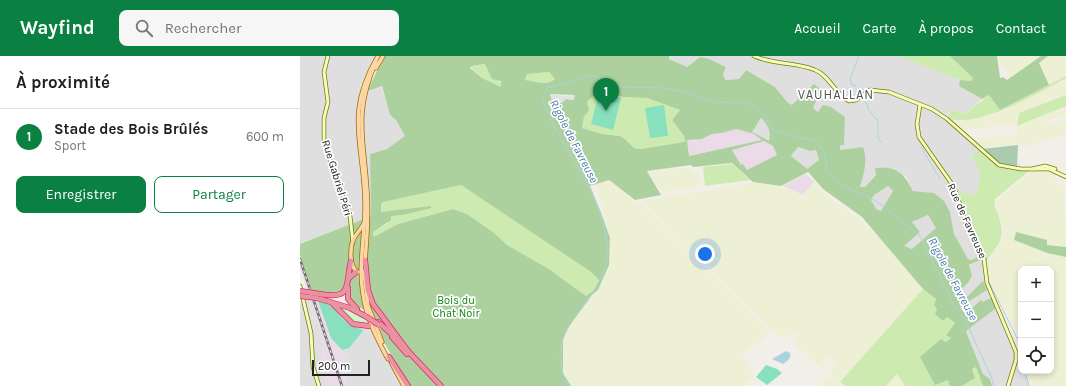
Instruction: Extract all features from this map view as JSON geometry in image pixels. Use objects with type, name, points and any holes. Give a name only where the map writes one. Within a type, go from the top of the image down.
[{"type":"highway","points":[[300,294],[334,296],[344,292],[347,286],[351,260]]},
{"type":"highway","points":[[365,260],[370,300],[408,351]]},
{"type":"highway","points":[[356,272],[350,277],[347,296],[357,310]]},
{"type":"highway","points":[[318,296],[365,315]]},
{"type":"highway","points":[[318,296],[357,310],[378,323],[408,351],[441,386]]},
{"type":"highway","points":[[332,302],[352,324],[369,326]]},
{"type":"highway","points":[[378,323],[437,386]]},
{"type":"highway","points":[[389,356],[406,386]]},
{"type":"main road","points":[[359,110],[378,56]]},
{"type":"main road","points":[[378,56],[364,82],[359,110],[360,133],[368,197],[361,277],[364,302],[375,332],[385,352],[406,386]]},
{"type":"main road","points":[[369,80],[383,56]]},
{"type":"main road","points":[[359,115],[357,134],[364,195],[366,296],[380,337],[389,356]]},
{"type":"main road","points":[[361,277],[360,273],[356,272],[352,267],[351,260],[353,240],[365,222]]},
{"type":"main road","points":[[353,240],[360,237],[365,241]]},
{"type":"main road","points":[[369,326],[375,332]]},
{"type":"street","name":"Rue Gabriel Péri","points":[[328,56],[324,72],[328,102],[324,122],[326,150],[350,216],[353,240]]},
{"type":"street","points":[[754,56],[779,64],[816,70],[839,94],[851,101],[870,90],[878,90],[895,94],[920,106],[932,109],[947,119],[996,163],[1006,167],[1049,169],[1066,177]]},
{"type":"street","name":"Rue de Favreuse","points":[[920,106],[918,124],[919,137],[954,187],[966,224],[984,259],[987,282],[1013,345],[1016,357],[1008,386]]},
{"type":"street","points":[[300,286],[311,333],[313,367],[319,386]]},
{"type":"shaded area","points":[[300,56],[375,56],[360,86],[367,91],[381,85],[390,115],[396,120],[406,137],[387,149],[370,154],[371,216],[300,244]]},
{"type":"shaded area","points":[[669,56],[898,56],[960,80],[959,86],[982,99],[965,114],[952,109],[945,120],[979,150],[971,155],[980,173],[977,195],[957,191],[967,219],[986,261],[984,263],[985,274],[1015,352],[1018,352],[1018,374],[1026,374],[1029,386],[992,386],[990,379],[983,374],[966,330],[983,302],[981,300],[965,314],[960,307],[987,290],[962,302],[954,294],[968,283],[972,276],[969,266],[982,259],[981,255],[971,260],[968,259],[954,234],[950,212],[934,193],[913,191],[906,176],[876,168],[876,174],[865,187],[860,187],[864,174],[863,147],[840,151],[840,145],[844,145],[845,117],[818,112],[813,108],[821,90],[792,105],[787,103],[775,87],[745,70],[739,79],[725,80],[723,74],[700,57],[687,67],[669,59]]},
{"type":"shaded area","points":[[859,85],[866,90],[857,98],[850,100],[842,95]]},
{"type":"shaded area","points":[[550,94],[565,96],[575,95],[574,100],[566,99],[561,103],[553,103]]},
{"type":"shaded area","points":[[761,118],[768,127],[770,142],[752,132]]},
{"type":"shaded area","points":[[736,129],[754,134],[762,140],[689,156],[687,140],[702,139],[712,134]]},
{"type":"shaded area","points":[[764,141],[773,146],[778,155],[747,170],[741,165],[731,149]]},
{"type":"shaded area","points":[[798,147],[810,151],[816,150],[819,160],[807,170],[791,156]]},
{"type":"shaded area","points":[[806,174],[814,182],[803,195],[783,186]]},
{"type":"shaded area","points":[[888,186],[893,191],[881,211],[876,209],[871,200],[874,195]]},
{"type":"shaded area","points":[[928,215],[937,228],[912,249],[904,246],[920,232],[912,222]]},
{"type":"shaded area","points":[[300,255],[312,291],[308,291],[300,268]]},
{"type":"shaded area","points":[[310,299],[325,347],[322,348],[323,366],[329,386],[300,386],[300,304]]},
{"type":"shaded area","points":[[310,299],[318,301],[331,338],[342,350],[347,359],[340,362],[347,386],[329,386],[323,366],[322,348],[325,347]]},
{"type":"shaded area","points":[[310,300],[317,323],[314,325],[312,324],[307,301]]},
{"type":"shaded area","points":[[360,328],[370,328],[403,386],[347,386],[340,362],[347,359],[342,350],[349,348],[362,332]]},
{"type":"green space","name":"Bois du Chat Noir","points":[[382,56],[669,56],[669,59],[687,67],[700,57],[709,59],[726,67],[723,74],[725,80],[739,79],[746,70],[775,87],[787,102],[792,105],[814,84],[821,90],[813,108],[818,112],[823,105],[831,107],[845,117],[844,145],[840,145],[840,150],[863,147],[865,162],[860,187],[865,187],[876,175],[875,168],[882,167],[894,169],[903,175],[913,191],[934,193],[944,201],[950,212],[954,234],[968,259],[971,260],[981,255],[983,259],[969,265],[972,276],[968,283],[954,295],[962,302],[983,281],[987,290],[960,307],[965,314],[981,300],[983,302],[991,298],[996,308],[966,331],[983,374],[990,379],[992,386],[983,386],[976,367],[972,369],[975,378],[962,386],[950,386],[948,380],[935,385],[920,357],[941,339],[946,342],[951,338],[946,335],[955,323],[947,317],[943,321],[935,314],[937,309],[934,305],[936,299],[923,289],[862,217],[823,189],[808,172],[781,186],[753,182],[732,163],[693,167],[691,165],[647,171],[661,195],[635,200],[609,180],[590,186],[610,238],[609,265],[598,290],[592,295],[568,328],[563,340],[563,373],[571,386],[409,386],[378,332],[381,329],[373,315],[350,302],[348,294],[343,291],[339,294],[312,291],[300,255],[300,244],[371,216],[370,154],[387,149],[405,136],[396,120],[390,115],[382,86],[367,91],[382,61]],"holes":[[[485,64],[492,79],[501,81],[501,87],[482,78],[470,68],[471,66]],[[549,72],[555,79],[548,83],[525,80],[527,74]],[[599,91],[623,97],[647,98],[680,110],[672,120],[684,136],[685,142],[641,149],[634,148],[620,136],[602,134],[582,128],[584,117],[589,110],[587,102]],[[550,94],[574,95],[572,100],[566,99],[561,103],[553,103]],[[761,118],[770,135],[769,141],[752,132]],[[736,129],[754,134],[762,140],[689,156],[687,140],[702,139],[712,134]],[[764,141],[773,146],[777,155],[747,170],[743,164],[741,165],[732,150]],[[798,147],[810,151],[816,150],[819,160],[807,169],[791,156]],[[461,185],[591,272],[599,280],[594,290],[586,296],[549,269],[507,245],[493,232],[467,214],[453,209],[398,224],[374,237],[373,232],[391,220],[391,216],[403,215],[431,208],[431,206],[381,212],[381,204],[383,202]],[[888,186],[893,191],[881,211],[876,209],[871,200],[874,195]],[[928,215],[936,228],[912,249],[904,246],[920,232],[912,222]]]},
{"type":"green space","points":[[898,56],[950,56],[973,78],[971,81],[960,80]]},
{"type":"green space","points":[[950,56],[997,56],[1000,78],[1003,77],[1007,80],[1041,56],[1048,56],[1039,63],[1049,85],[1000,110],[989,95],[982,99],[959,86],[960,80],[971,81],[973,78]]},
{"type":"green space","points":[[1001,56],[1041,56],[1012,77],[997,60]]},
{"type":"green space","points":[[1048,56],[1066,56],[1066,76],[1049,85],[1039,63]]},
{"type":"green space","points":[[485,64],[503,85],[501,87],[482,78],[470,67]]},
{"type":"green space","points":[[549,72],[555,79],[548,83],[525,80],[527,74]]},
{"type":"green space","points":[[1066,76],[1066,78],[1024,100],[991,114],[960,120],[947,118],[952,109],[965,114],[989,95],[1000,110]]},
{"type":"green space","points":[[1066,78],[1066,95],[1019,113],[1018,124],[962,130],[949,119],[985,117],[1007,108]]},
{"type":"green space","points":[[599,91],[623,97],[647,98],[680,110],[672,120],[684,136],[685,143],[641,149],[634,148],[620,136],[602,134],[582,128],[587,102]]},
{"type":"green space","points":[[599,93],[621,98],[613,130],[591,124]]},
{"type":"green space","points":[[1066,95],[1066,106],[1017,126],[1019,113]]},
{"type":"green space","points":[[664,105],[668,136],[650,138],[645,108]]},
{"type":"green space","points":[[1066,106],[1066,113],[1045,123],[1046,126],[1066,119],[1065,135],[1019,148],[1018,144],[982,148],[970,138],[1017,136],[1017,126]]},
{"type":"green space","points":[[1018,145],[1017,167],[998,163],[982,149]]},
{"type":"green space","points":[[979,150],[1000,165],[1029,171],[995,199],[995,205],[1000,220],[1002,233],[999,243],[986,261],[967,219],[957,190],[977,195],[980,173],[971,155]]},
{"type":"green space","points":[[732,164],[750,180],[705,186],[703,167]]},
{"type":"green space","points":[[688,167],[694,173],[699,172],[702,186],[662,193],[648,172]]},
{"type":"green space","points":[[1031,171],[1055,172],[1056,185],[1064,185],[1066,247],[1047,245],[1047,240],[1016,232],[1014,240],[1047,253],[1066,257],[1066,386],[1032,386],[1029,374],[1054,374],[1054,266],[1018,266],[1018,335],[989,280],[987,262],[1002,240],[1004,229],[996,205],[997,200]]},
{"type":"green space","points":[[609,181],[649,211],[770,333],[742,355],[754,374],[745,386],[571,386],[563,373],[563,340],[568,328],[592,295],[598,290],[609,265],[610,238],[596,184]]},
{"type":"green space","points":[[758,182],[783,187],[803,196],[814,182],[829,197],[860,219],[929,283],[839,383],[829,373],[837,363],[828,357],[822,363],[829,368],[826,371],[793,343],[798,336],[795,333],[791,333],[785,340],[773,332],[641,201]]},
{"type":"green space","points":[[461,185],[591,272],[599,279],[594,290],[586,296],[549,269],[507,245],[493,232],[467,214],[453,209],[398,224],[374,238],[373,232],[388,223],[391,216],[403,215],[431,207],[381,212],[381,204],[383,202]]},
{"type":"green space","points":[[1016,232],[1047,240],[1047,245],[1066,247],[1066,257],[1047,253],[1014,240]]},
{"type":"green space","points":[[923,289],[936,299],[937,309],[943,321],[947,317],[955,323],[946,334],[951,338],[946,342],[940,339],[950,386],[905,386],[897,374],[886,386],[845,386],[840,382]]},
{"type":"green space","points":[[318,301],[330,305],[349,324],[360,328],[363,331],[349,348],[342,350],[331,338]]},
{"type":"green space","points":[[339,306],[368,321],[362,325],[351,321]]},
{"type":"green space","points":[[766,365],[777,369],[782,373],[767,385],[756,377]]},
{"type":"green space","points":[[976,367],[983,386],[962,386],[975,378],[972,368]]},
{"type":"green space","points":[[897,374],[905,386],[886,386]]},
{"type":"green space","points":[[829,375],[841,386],[820,386]]},
{"type":"water","points":[[786,351],[790,353],[790,358],[783,364],[772,359]]},
{"type":"waterway","points":[[856,86],[852,85],[850,79],[859,56]]},
{"type":"waterway","name":"Rigole de Favreuse","points":[[568,386],[561,365],[561,346],[567,330],[597,285],[605,268],[607,249],[599,209],[581,173],[560,137],[543,100],[545,91],[548,88],[588,76],[594,76],[619,87],[663,88],[684,92],[713,102],[747,103],[758,108],[774,131],[816,141],[825,153],[827,170],[837,181],[853,191],[866,195],[880,204],[920,236],[953,303],[968,325],[978,349]]},
{"type":"waterway","points":[[860,98],[867,103],[868,109],[878,121],[878,138],[881,142]]},
{"type":"waterway","points":[[921,147],[940,179]]},
{"type":"waterway","points":[[967,221],[970,227]]},
{"type":"waterway","points":[[972,232],[986,259],[988,280],[1018,340]]},
{"type":"waterway","name":"Rigole de Favreuse","points":[[979,350],[994,386]]},
{"type":"waterway","points":[[1026,374],[1029,386]]},
{"type":"railway","points":[[300,259],[342,386]]},
{"type":"place","name":"Stade des Bois Brûlés","points":[[606,111]]},
{"type":"district","name":"VAUHALLAN","points":[[836,94]]}]
